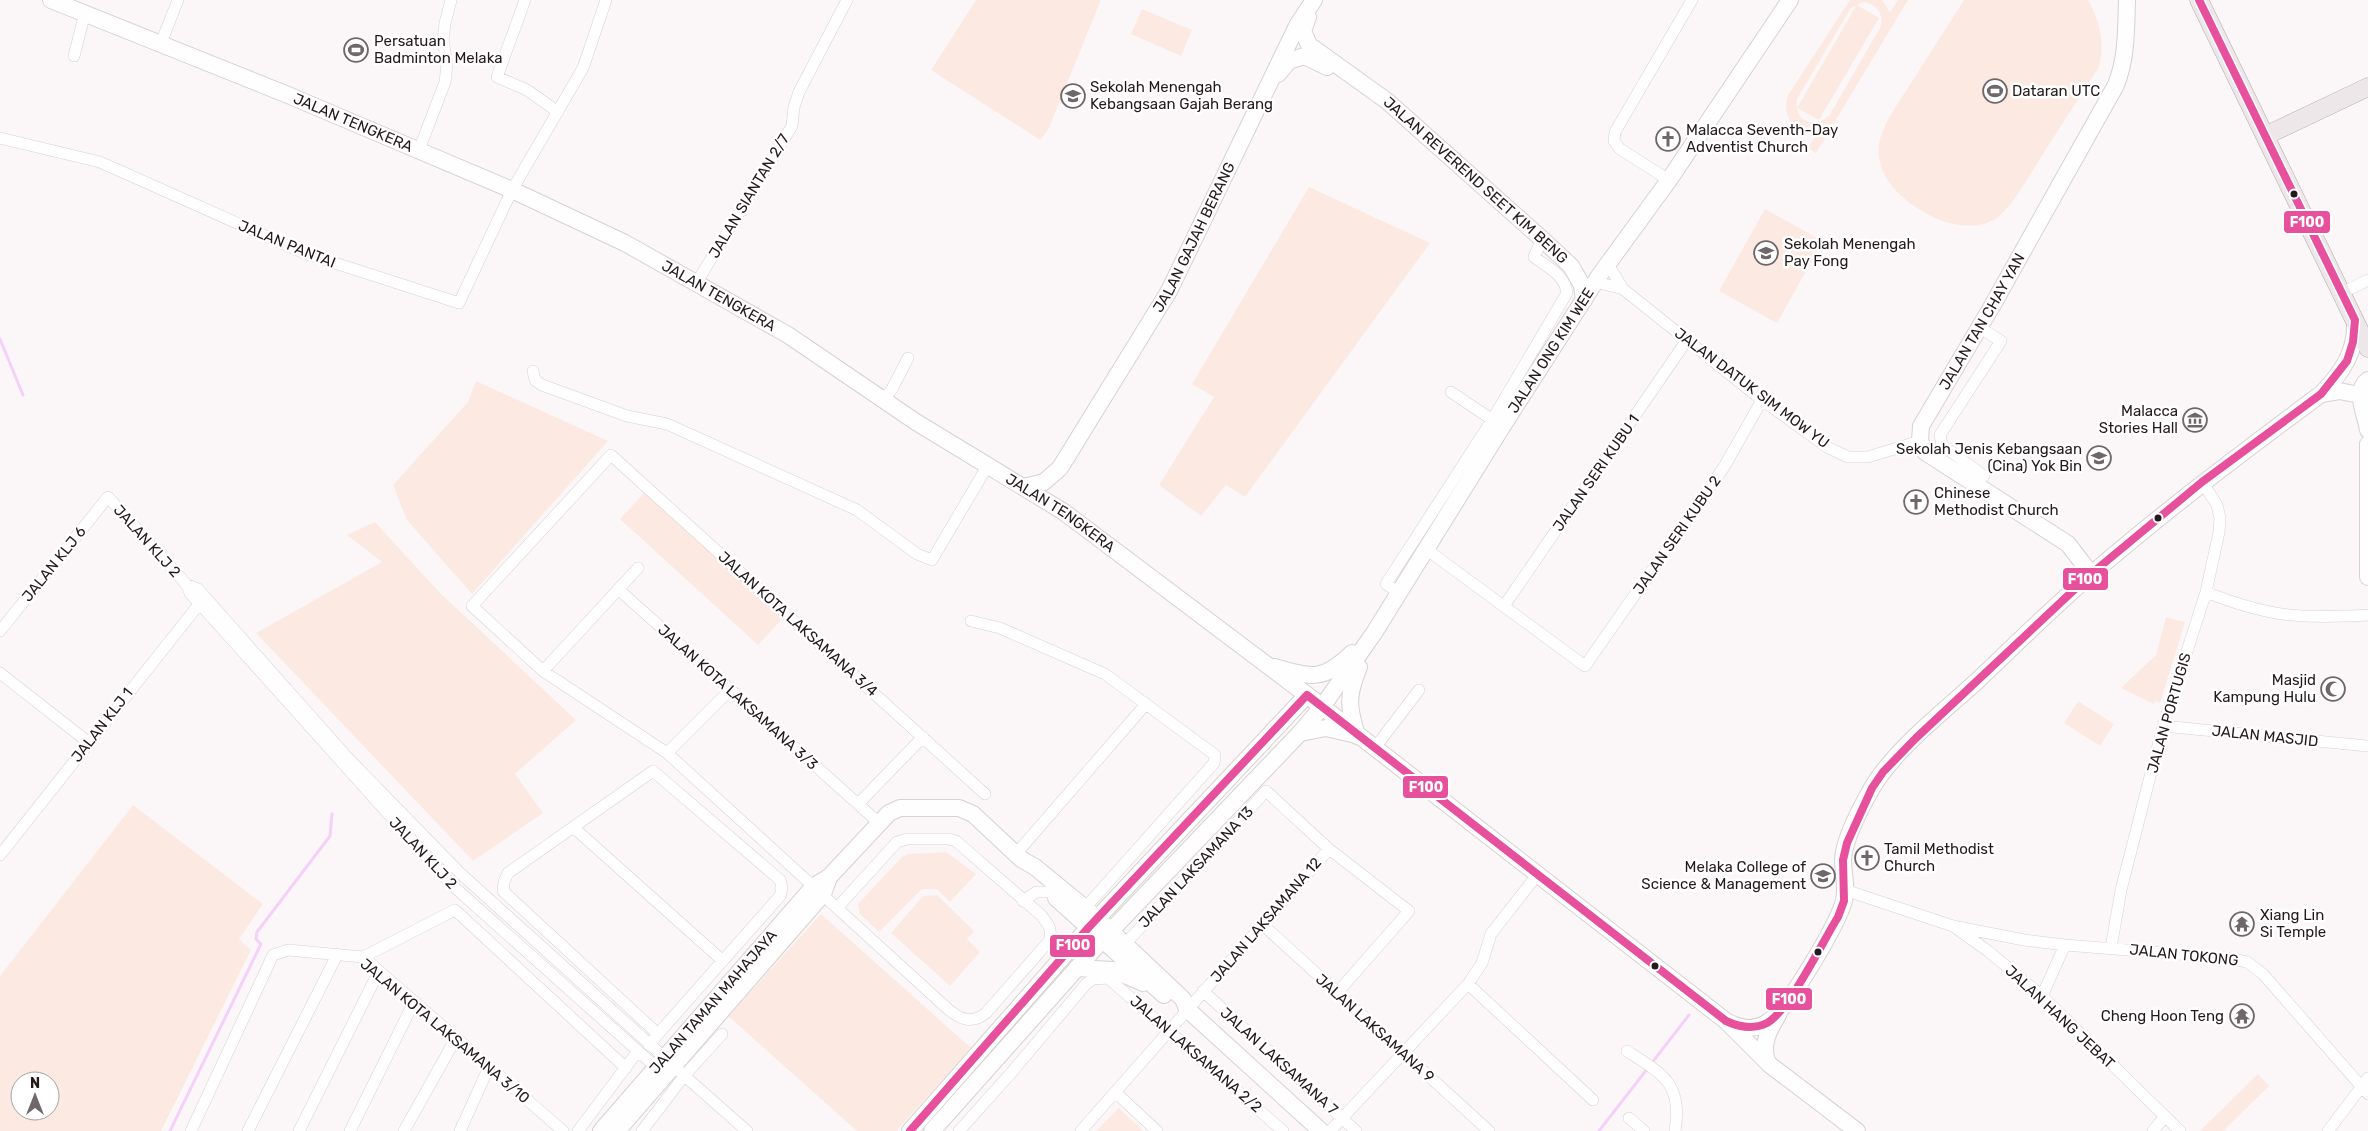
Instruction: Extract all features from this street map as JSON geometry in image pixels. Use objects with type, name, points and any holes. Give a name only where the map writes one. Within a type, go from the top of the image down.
[{"type":"main road","name":"JALAN TENGKERA","points":[[51,0],[161,43],[512,190],[625,243],[788,335],[883,401],[1064,512],[1307,695],[1357,736],[1726,1021],[1767,1061],[1857,1131]]},
{"type":"main road","name":"JALAN TAN CHAY YAN","points":[[1920,441],[1921,426],[2116,85],[2122,69],[2125,51],[2127,0]]},
{"type":"main road","points":[[2199,0],[2368,348]]},
{"type":"main road","name":"JALAN REVEREND SEET KIM BENG","points":[[1314,1],[1303,31],[1310,45],[1387,101],[1542,239],[1571,266],[1582,285],[1584,300]]},
{"type":"main road","name":"JALAN GAJAH BERANG","points":[[1024,487],[1044,482],[1060,468],[1169,291],[1298,24],[1314,1]]},
{"type":"main road","name":"JALAN ONG KIM WEE","points":[[932,1131],[1107,935],[1300,733],[1322,707],[1374,633],[1399,593],[1497,423],[1669,180],[1786,1]]},
{"type":"main road","name":"JALAN REVEREND SEET KIM BENG","points":[[1265,94],[1283,67],[1295,58],[1304,56],[1326,67],[1348,73]]},
{"type":"main road","points":[[2265,136],[2368,87]]},
{"type":"main road","points":[[1767,1061],[1764,1048],[1765,1041],[1838,917],[1844,901],[1843,860],[1846,843],[1872,788],[1883,772],[1916,738],[2091,574],[2202,482],[2321,394],[2337,378],[2346,365],[2354,342],[2355,320]]},
{"type":"main road","points":[[2368,380],[2362,387],[2360,395],[2368,430]]},
{"type":"main road","points":[[2321,394],[2339,391],[2360,395]]},
{"type":"main road","points":[[1920,441],[1925,452],[2068,544],[2091,574]]},
{"type":"main road","points":[[2368,444],[2368,577]]},
{"type":"main road","name":"JALAN GAJAH BERANG","points":[[1060,468],[1055,495],[1064,512]]},
{"type":"main road","points":[[1266,664],[1298,673],[1323,674],[1340,665],[1374,633]]},
{"type":"main road","points":[[1300,733],[1326,728],[1357,736],[1350,710],[1350,687],[1374,633]]},
{"type":"main road","points":[[1266,664],[1287,692],[1288,707],[1285,720]]},
{"type":"main road","points":[[910,1131],[1090,918],[1285,720],[1307,695]]},
{"type":"main road","name":"JALAN TAMAN MAHAJAYA","points":[[602,1131],[690,1047],[829,877],[878,822],[889,813],[900,808],[954,807],[973,814],[1018,857],[1030,873],[1050,892],[1090,918]]},
{"type":"main road","name":"JALAN TAMAN MAHAJAYA","points":[[1018,857],[1035,867],[1090,918]]},
{"type":"main road","name":"JALAN TAMAN MAHAJAYA","points":[[617,1131],[819,890]]},
{"type":"main road","points":[[1090,918],[1157,989],[1178,1006],[1188,1009]]},
{"type":"main road","points":[[1107,935],[1126,944],[1183,999],[1188,1009],[1321,1131]]},
{"type":"main road","points":[[1077,968],[1113,970],[1157,989]]},
{"type":"main road","points":[[1726,1021],[1742,1028],[1760,1026],[1781,1012]]},
{"type":"street","points":[[161,43],[178,0]]},
{"type":"street","points":[[419,150],[445,82],[448,64],[443,40],[444,23],[451,0]]},
{"type":"street","points":[[525,0],[496,77],[526,90],[558,112]]},
{"type":"street","points":[[512,190],[583,68],[606,0]]},
{"type":"street","name":"JALAN SIANTAN 2/7","points":[[696,282],[792,126],[794,107],[799,92],[847,0]]},
{"type":"street","points":[[1669,180],[1620,148],[1614,141],[1615,132],[1692,0]]},
{"type":"street","points":[[74,56],[85,13]]},
{"type":"street","name":"JALAN PANTAI","points":[[0,138],[100,162],[304,253],[459,303],[512,190]]},
{"type":"street","points":[[1399,593],[1386,584],[1497,423],[1567,292],[1566,284],[1562,277],[1534,257],[1542,239]]},
{"type":"street","name":"JALAN DATUK SIM MOW YU","points":[[1608,264],[1623,289],[1762,400],[1828,447],[1848,456],[1868,456],[1920,441]]},
{"type":"street","points":[[2342,293],[2368,280]]},
{"type":"street","name":"JALAN DATUK SIM MOW YU","points":[[1596,282],[1623,289]]},
{"type":"street","points":[[1979,327],[2001,341],[1940,435],[1942,444],[1984,476]]},
{"type":"street","name":"JALAN SERI KUBU 1","points":[[1504,606],[1687,340]]},
{"type":"street","points":[[883,401],[892,389],[908,358]]},
{"type":"street","points":[[533,372],[535,380],[542,385],[627,416],[667,424],[857,510],[917,554],[932,560],[988,465]]},
{"type":"street","points":[[1450,392],[1497,423]]},
{"type":"street","name":"JALAN SERI KUBU 2","points":[[1504,606],[1585,666],[1724,467],[1762,400]]},
{"type":"street","name":"JALAN KOTA LAKSAMANA 3/4","points":[[543,671],[472,606],[611,455],[984,794]]},
{"type":"street","name":"JALAN PORTUGIS","points":[[2111,948],[2121,890],[2163,726],[2206,592],[2220,532],[2220,518],[2217,505],[2202,482]]},
{"type":"street","name":"JALAN KLJ 2","points":[[108,497],[187,585],[190,593],[202,600],[452,885],[638,1051],[669,1067]]},
{"type":"street","name":"JALAN KLJ 6","points":[[0,631],[108,497]]},
{"type":"street","points":[[1426,549],[1504,606]]},
{"type":"street","points":[[638,568],[543,671],[666,753],[819,890],[837,908],[948,1010],[960,1018],[970,1021],[978,1019],[1050,940],[1050,925],[956,841],[949,838],[907,839],[897,842],[837,908]]},
{"type":"street","name":"JALAN KOTA LAKSAMANA 3/3","points":[[618,589],[878,822]]},
{"type":"street","points":[[2206,592],[2242,607],[2281,616],[2309,618],[2368,615]]},
{"type":"street","name":"JALAN KLJ 1","points":[[0,855],[202,600]]},
{"type":"street","points":[[971,621],[1000,628],[1105,674],[1215,755],[1214,763],[1090,918]]},
{"type":"street","points":[[0,673],[88,742]]},
{"type":"street","points":[[666,753],[730,690]]},
{"type":"street","points":[[1374,749],[1419,690]]},
{"type":"street","points":[[1018,857],[1146,704]]},
{"type":"street","name":"JALAN MASJID","points":[[2163,726],[2368,746]]},
{"type":"street","points":[[858,804],[922,737]]},
{"type":"street","name":"JALAN KLJ 2","points":[[343,759],[460,873],[649,1045],[669,1067]]},
{"type":"street","points":[[649,1045],[780,896],[782,888],[780,880],[653,771],[508,873],[504,882],[504,891],[658,1034]]},
{"type":"street","name":"JALAN LAKSAMANA 12","points":[[1081,1131],[1328,849],[1266,791]]},
{"type":"street","name":"JALAN LAKSAMANA 13","points":[[1126,944],[1266,791]]},
{"type":"street","points":[[573,827],[723,961]]},
{"type":"street","points":[[1328,849],[1410,911],[1336,993]]},
{"type":"street","points":[[1330,1131],[1468,984],[1482,963],[1491,934],[1537,875]]},
{"type":"street","name":"JALAN HANG JEBAT","points":[[1845,890],[1953,926],[1988,951],[2042,996],[2180,1131]]},
{"type":"street","points":[[1023,901],[1036,892],[1050,892]]},
{"type":"street","points":[[363,957],[455,910],[626,1068]]},
{"type":"street","name":"JALAN LAKSAMANA 9","points":[[1262,924],[1489,1131]]},
{"type":"street","name":"JALAN TOKONG","points":[[1953,926],[2024,940],[2227,958],[2254,966],[2366,1086]]},
{"type":"street","points":[[2042,996],[2065,945]]},
{"type":"street","name":"JALAN KOTA LAKSAMANA 3/10","points":[[191,1131],[273,955],[288,950],[363,957],[563,1131]]},
{"type":"street","points":[[248,1131],[337,955]]},
{"type":"street","points":[[299,1131],[378,971]]},
{"type":"street","name":"JALAN LAKSAMANA 2/2","points":[[959,1131],[1012,1072],[1086,984],[1093,979],[1108,978],[1283,1131]]},
{"type":"street","points":[[1468,984],[1593,1100]]},
{"type":"street","name":"JALAN LAKSAMANA 7","points":[[1203,991],[1356,1131]]},
{"type":"street","points":[[350,1131],[414,1002]]},
{"type":"street","points":[[642,1131],[669,1067],[722,1034]]},
{"type":"street","points":[[404,1131],[456,1038]]},
{"type":"street","points":[[578,1131],[638,1051]]},
{"type":"street","points":[[1627,1051],[1654,1069],[1672,1087],[1677,1099],[1679,1112],[1675,1131]]},
{"type":"street","points":[[460,1131],[489,1067]]},
{"type":"street","points":[[669,1067],[747,1131]]},
{"type":"street","points":[[2328,1131],[2366,1086]]},
{"type":"street","points":[[1115,1092],[1157,1131]]},
{"type":"street","points":[[2153,1131],[2165,1116]]},
{"type":"street","points":[[1628,1118],[1644,1131]]},
{"type":"shaded area","points":[[976,0],[1101,0],[1048,130],[1040,140],[931,70]]},
{"type":"shaded area","points":[[1850,0],[1882,0],[1890,12],[1898,0],[1908,0],[1816,153],[1808,148],[1817,133],[1796,127],[1788,117],[1786,103],[1788,95]],"holes":[[[1862,2],[1871,4],[1880,13],[1881,26],[1829,116],[1818,123],[1812,123],[1804,120],[1797,108],[1819,120],[1879,18],[1857,5]],[[1856,6],[1797,108],[1797,99],[1851,8]]]},
{"type":"shaded area","name":"Dataran UTC","points":[[1964,0],[2088,0],[2096,16],[2102,49],[2099,67],[2015,198],[1998,217],[1975,226],[1949,223],[1933,217],[1911,204],[1901,196],[1885,176],[1880,164],[1879,152],[1880,139],[1890,116]]},
{"type":"shaded area","points":[[1142,9],[1192,30],[1181,56],[1131,34]]},
{"type":"shaded area","points":[[1309,187],[1430,243],[1245,497],[1226,485],[1201,516],[1159,485],[1214,397],[1192,384]]},
{"type":"shaded area","points":[[1765,209],[1823,241],[1777,323],[1719,291]]},
{"type":"shaded area","points":[[476,381],[608,441],[472,594],[407,520],[393,485],[468,402]]},
{"type":"shaded area","points":[[645,492],[783,618],[758,645],[620,519]]},
{"type":"shaded area","points":[[375,522],[440,593],[576,720],[515,774],[543,813],[473,861],[256,633],[382,562],[347,535]]},
{"type":"shaded area","points":[[2166,617],[2185,622],[2160,703],[2155,701],[2154,704],[2121,688],[2156,655]]},
{"type":"shaded area","points":[[2078,701],[2114,724],[2100,746],[2064,723]]},
{"type":"shaded area","points":[[133,805],[263,904],[239,939],[251,950],[161,1131],[0,1131],[0,976]]},
{"type":"shaded area","points":[[946,852],[976,874],[950,902],[937,889],[922,889],[879,932],[860,914],[858,904],[902,857],[908,854]]},
{"type":"shaded area","points":[[937,895],[974,931],[967,939],[980,952],[950,986],[891,933],[923,896]]},
{"type":"shaded area","points":[[821,914],[971,1048],[896,1131],[857,1131],[728,1016]]},
{"type":"shaded area","points":[[2258,1074],[2269,1086],[2223,1131],[2200,1131]]},
{"type":"shaded area","points":[[1119,1108],[1143,1131],[1096,1131]]},
{"type":"waterway","points":[[0,339],[23,395]]},
{"type":"waterway","points":[[170,1131],[261,944],[256,939],[257,932],[330,836],[332,814]]},
{"type":"waterway","points":[[1599,1131],[1689,1015]]},
{"type":"transit line","name":"F100","points":[[910,1131],[1089,927],[1307,695],[1726,1021],[1736,1025],[1751,1027],[1767,1023],[1776,1016],[1795,991],[1838,917],[1844,901],[1843,860],[1847,843],[1872,788],[1883,772],[1916,738],[2091,574],[2202,482],[2321,394],[2347,361],[2353,342],[2355,320],[2199,0]]},
{"type":"place","name":"Persatuan Badminton Melaka","points":[[356,50]]},
{"type":"place","name":"Dataran UTC","points":[[1995,91]]},
{"type":"place","name":"Sekolah Menengah Kebangsaan Gajah Berang","points":[[1073,96]]},
{"type":"place","name":"Malacca Seventh-Day Adventist Church","points":[[1668,139]]},
{"type":"place","name":"Sekolah Menengah Pay Fong","points":[[1766,253]]},
{"type":"place","name":"Malacca Stories Hall","points":[[2195,420]]},
{"type":"place","name":"Sekolah Jenis Kebangsaan (Cina) Yok Bin","points":[[2099,458]]},
{"type":"place","name":"Chinese Methodist Church","points":[[1916,502]]},
{"type":"place","name":"Masjid Kampung Hulu","points":[[2333,689]]},
{"type":"place","name":"Tamil Methodist Church","points":[[1867,858]]},
{"type":"place","name":"Melaka College of Science & Management","points":[[1823,876]]},
{"type":"place","name":"Xiang Lin Si Temple","points":[[2242,924]]},
{"type":"place","name":"Cheng Hoon Teng","points":[[2242,1016]]}]
